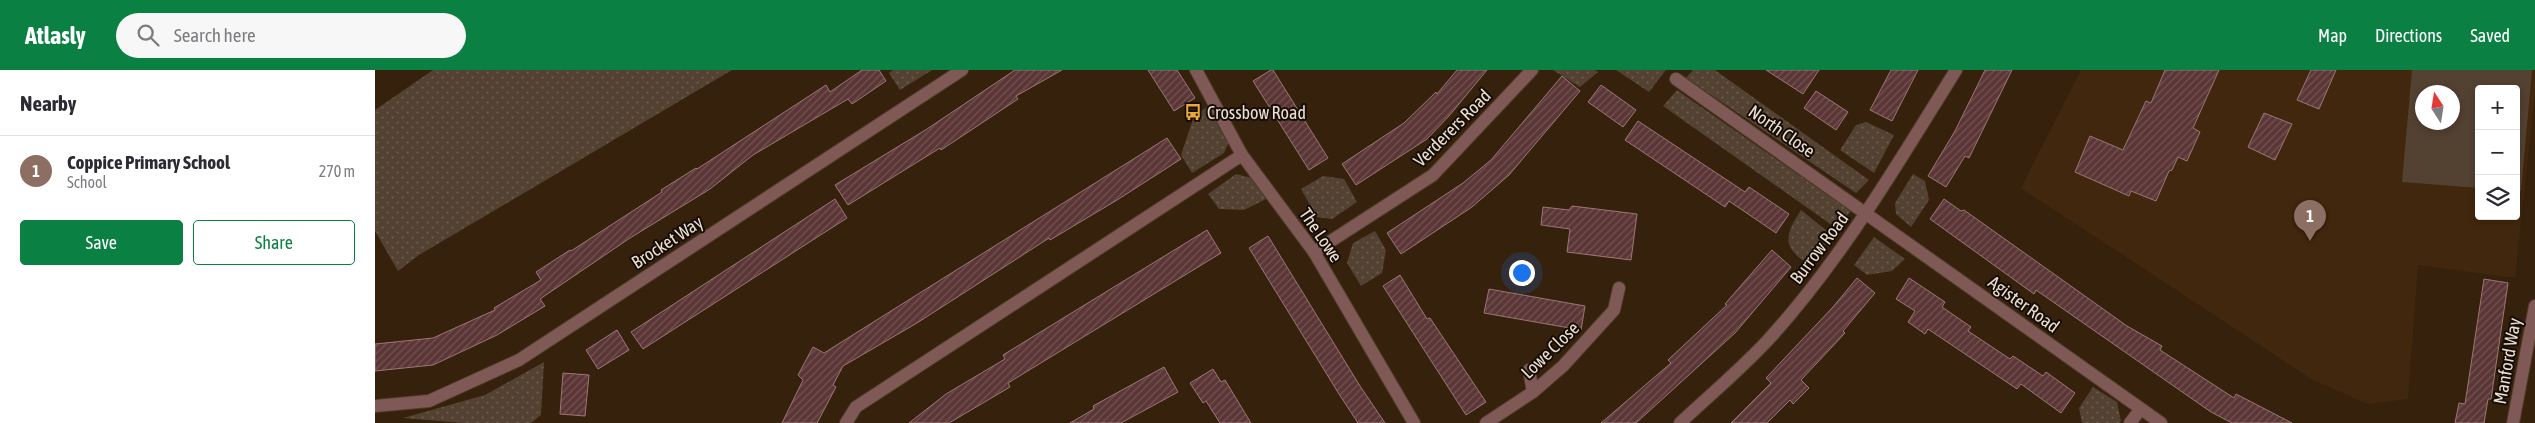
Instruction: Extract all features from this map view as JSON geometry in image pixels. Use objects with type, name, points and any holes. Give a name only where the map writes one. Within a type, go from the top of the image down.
[{"type":"street","name":"Brocket Way","points":[[375,406],[429,401],[519,360],[962,70]]},
{"type":"street","name":"The Lowe","points":[[1196,70],[1242,155],[1314,252],[1414,423]]},
{"type":"street","name":"Verderers Road","points":[[1314,252],[1433,175],[1532,70]]},
{"type":"street","name":"Burrow Road","points":[[1680,423],[1768,340],[1825,270],[1867,213],[1956,70]]},
{"type":"street","name":"North Close","points":[[1676,79],[1867,213]]},
{"type":"street","points":[[846,423],[856,407],[1242,155]]},
{"type":"street","name":"Agister Road","points":[[1867,213],[2140,410],[2161,423]]},
{"type":"street","name":"Lowe Close","points":[[1486,423],[1533,392],[1563,366],[1614,310],[1619,288]]},
{"type":"street","name":"Manford Way","points":[[2513,423],[2532,349],[2535,306]]},
{"type":"street","points":[[1529,370],[1533,392]]},
{"type":"street","points":[[2130,423],[2140,410]]},
{"type":"shaded area","points":[[433,70],[732,70],[419,255],[398,271],[375,231],[375,110]]},
{"type":"shaded area","points":[[893,70],[932,70],[900,90],[889,73]]},
{"type":"shaded area","points":[[1553,70],[1595,70],[1598,72],[1580,87]]},
{"type":"shaded area","points":[[1616,70],[1666,70],[1649,92]]},
{"type":"shaded area","points":[[1693,70],[1715,70],[1869,180],[1856,193],[1686,78]]},
{"type":"shaded area","points":[[2081,70],[2535,70],[2535,92],[2515,278],[2418,265],[2408,399],[2368,404],[2313,380],[2021,188]]},
{"type":"shaded area","points":[[2412,70],[2532,70],[2521,191],[2520,85],[2475,85],[2475,188],[2402,182]]},
{"type":"shaded area","points":[[1677,90],[1851,211],[1836,228],[1663,106]]},
{"type":"shaded area","points":[[1207,107],[1229,142],[1224,153],[1192,173],[1181,155],[1194,116]]},
{"type":"shaded area","points":[[1866,122],[1894,135],[1874,173],[1840,150],[1856,125]]},
{"type":"shaded area","points":[[1236,174],[1252,178],[1266,199],[1244,210],[1219,209],[1208,194]]},
{"type":"shaded area","points":[[1913,174],[1925,181],[1929,200],[1911,227],[1896,214],[1895,203]]},
{"type":"shaded area","points":[[1323,176],[1344,179],[1357,202],[1332,219],[1317,217],[1301,189]]},
{"type":"shaded area","points":[[1801,210],[1833,236],[1809,265],[1800,259],[1790,247],[1789,234],[1791,227]]},
{"type":"shaded area","points":[[1375,231],[1386,250],[1382,273],[1361,286],[1347,263],[1353,243]]},
{"type":"shaded area","points":[[1874,237],[1905,259],[1892,271],[1867,275],[1854,265]]},
{"type":"shaded area","points":[[544,362],[541,415],[531,423],[463,423],[403,418],[485,395]]},
{"type":"shaded area","points":[[2093,387],[2117,402],[2121,421],[2119,423],[2082,423],[2079,408]]},
{"type":"building","points":[[862,70],[879,70],[886,81],[852,104],[848,99],[753,155],[710,189],[630,238],[540,299],[545,306],[497,335],[433,365],[375,371],[375,344],[433,338],[495,310],[494,308],[541,280],[536,272],[662,192],[661,190],[697,169],[826,85],[830,92]]},
{"type":"building","points":[[1015,70],[1062,70],[1016,96],[1018,99],[941,150],[940,148],[848,205],[835,185],[927,129]]},
{"type":"building","points":[[1148,70],[1177,70],[1195,98],[1174,111]]},
{"type":"building","points":[[1273,70],[1328,158],[1309,170],[1253,81]]},
{"type":"building","points":[[1457,70],[1487,70],[1449,116],[1427,139],[1356,185],[1342,164],[1404,123],[1436,92],[1437,94]]},
{"type":"building","points":[[1766,70],[1819,70],[1803,94]]},
{"type":"building","points":[[1891,70],[1918,70],[1892,121],[1870,110]]},
{"type":"building","points":[[1985,70],[2012,70],[1969,158],[1965,156],[1946,187],[1928,176],[1955,131]]},
{"type":"building","points":[[2165,70],[2219,70],[2193,128],[2200,132],[2187,161],[2178,157],[2172,170],[2169,171],[2156,201],[2131,191],[2129,196],[2075,172],[2090,136],[2123,150],[2146,101],[2151,103]]},
{"type":"building","points":[[2311,70],[2336,70],[2319,109],[2297,100]]},
{"type":"building","points":[[1562,76],[1580,91],[1509,175],[1472,207],[1401,254],[1387,233],[1463,183],[1491,160]]},
{"type":"building","points":[[1601,85],[1636,110],[1623,127],[1588,102]]},
{"type":"building","points":[[1816,91],[1848,112],[1836,130],[1804,108]]},
{"type":"building","points":[[2264,113],[2292,124],[2275,160],[2248,147]]},
{"type":"building","points":[[1638,121],[1745,192],[1749,187],[1789,214],[1776,233],[1729,201],[1725,207],[1625,140]]},
{"type":"building","points":[[1167,138],[1181,159],[1117,200],[1050,240],[1049,238],[917,323],[843,366],[833,385],[836,387],[817,423],[782,423],[803,380],[798,375],[813,347],[824,353]]},
{"type":"building","points":[[835,199],[847,218],[643,349],[631,332]]},
{"type":"building","points":[[1944,199],[1961,211],[1964,210],[2127,326],[2162,346],[2160,350],[2234,398],[2236,394],[2292,423],[2232,423],[2211,412],[2036,290],[2034,294],[1930,219]]},
{"type":"building","points":[[1572,206],[1637,214],[1631,260],[1567,252],[1570,229],[1541,225],[1543,207],[1569,210]]},
{"type":"building","points":[[1207,230],[1221,253],[1008,383],[1010,387],[949,423],[909,423],[946,394],[1005,359],[1003,355]]},
{"type":"building","points":[[1268,236],[1360,386],[1385,423],[1358,423],[1339,394],[1249,248]]},
{"type":"building","points":[[1772,250],[1791,267],[1735,333],[1636,423],[1601,423],[1671,363],[1668,360],[1727,305],[1725,304]]},
{"type":"building","points":[[1400,275],[1427,319],[1430,318],[1486,402],[1466,415],[1383,286]]},
{"type":"building","points":[[1857,278],[1875,293],[1843,331],[1845,333],[1801,380],[1809,388],[1793,404],[1790,400],[1767,423],[1731,423],[1771,383],[1766,378],[1833,307]]},
{"type":"building","points":[[1909,278],[1945,302],[1942,307],[1971,327],[1968,331],[2010,359],[2013,356],[2043,376],[2046,372],[2075,393],[2061,413],[2021,384],[2017,389],[1928,329],[1925,334],[1908,322],[1915,311],[1896,299]]},
{"type":"building","points":[[2484,279],[2508,283],[2491,399],[2488,399],[2484,423],[2455,423],[2459,403],[2465,404]]},
{"type":"building","points":[[1489,289],[1585,306],[1581,330],[1484,313]]},
{"type":"building","points":[[617,330],[629,350],[598,369],[586,350]]},
{"type":"building","points":[[1164,367],[1178,392],[1121,423],[1070,423],[1094,409],[1093,406]]},
{"type":"building","points":[[1213,369],[1221,382],[1225,380],[1251,423],[1220,423],[1206,401],[1203,403],[1190,383]]},
{"type":"building","points":[[563,373],[589,375],[585,416],[560,414]]},
{"type":"place","name":"Crossbow Road","points":[[1193,112]]},
{"type":"place","name":"Coppice Primary School","points":[[2310,241]]}]
